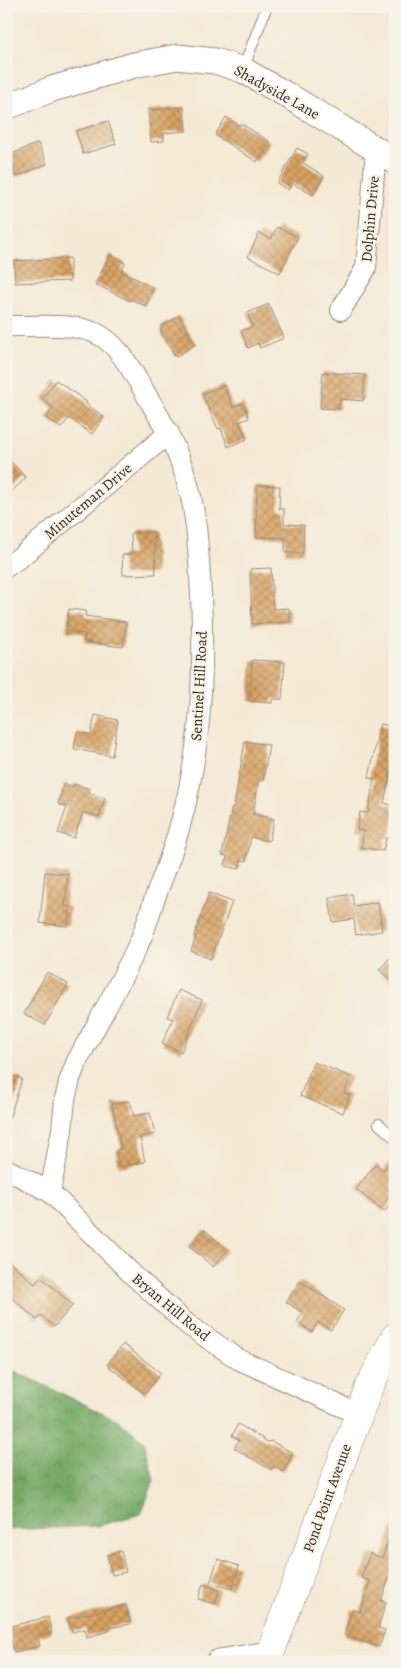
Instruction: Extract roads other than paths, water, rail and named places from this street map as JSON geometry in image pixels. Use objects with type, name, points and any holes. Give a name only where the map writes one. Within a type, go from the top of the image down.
[{"type":"main road","name":"Pond Point Avenue","points":[[269,1658],[368,1387],[395,1337]]},
{"type":"street","name":"Shadyside Lane","points":[[6,108],[52,89],[134,65],[177,57],[215,61],[243,70],[385,156]]},
{"type":"street","name":"Dolphin Drive","points":[[341,310],[366,268],[385,156]]},
{"type":"street","name":"Sentinel Hill Road","points":[[6,326],[84,329],[100,335],[113,345],[124,358],[169,433],[187,482],[197,532],[202,614],[203,666],[200,720],[179,828],[139,943],[77,1061],[70,1079],[50,1192]]},
{"type":"street","name":"Minuteman Drive","points":[[6,567],[23,555],[169,433]]},
{"type":"street","name":"Bryan Hill Road","points":[[6,1169],[50,1192],[134,1276],[187,1324],[238,1359],[358,1414]]},
{"type":"street","points":[[219,1662],[269,1658]]},
{"type":"lane","points":[[243,70],[267,6]]},
{"type":"lane","points":[[380,1124],[395,1138]]}]
